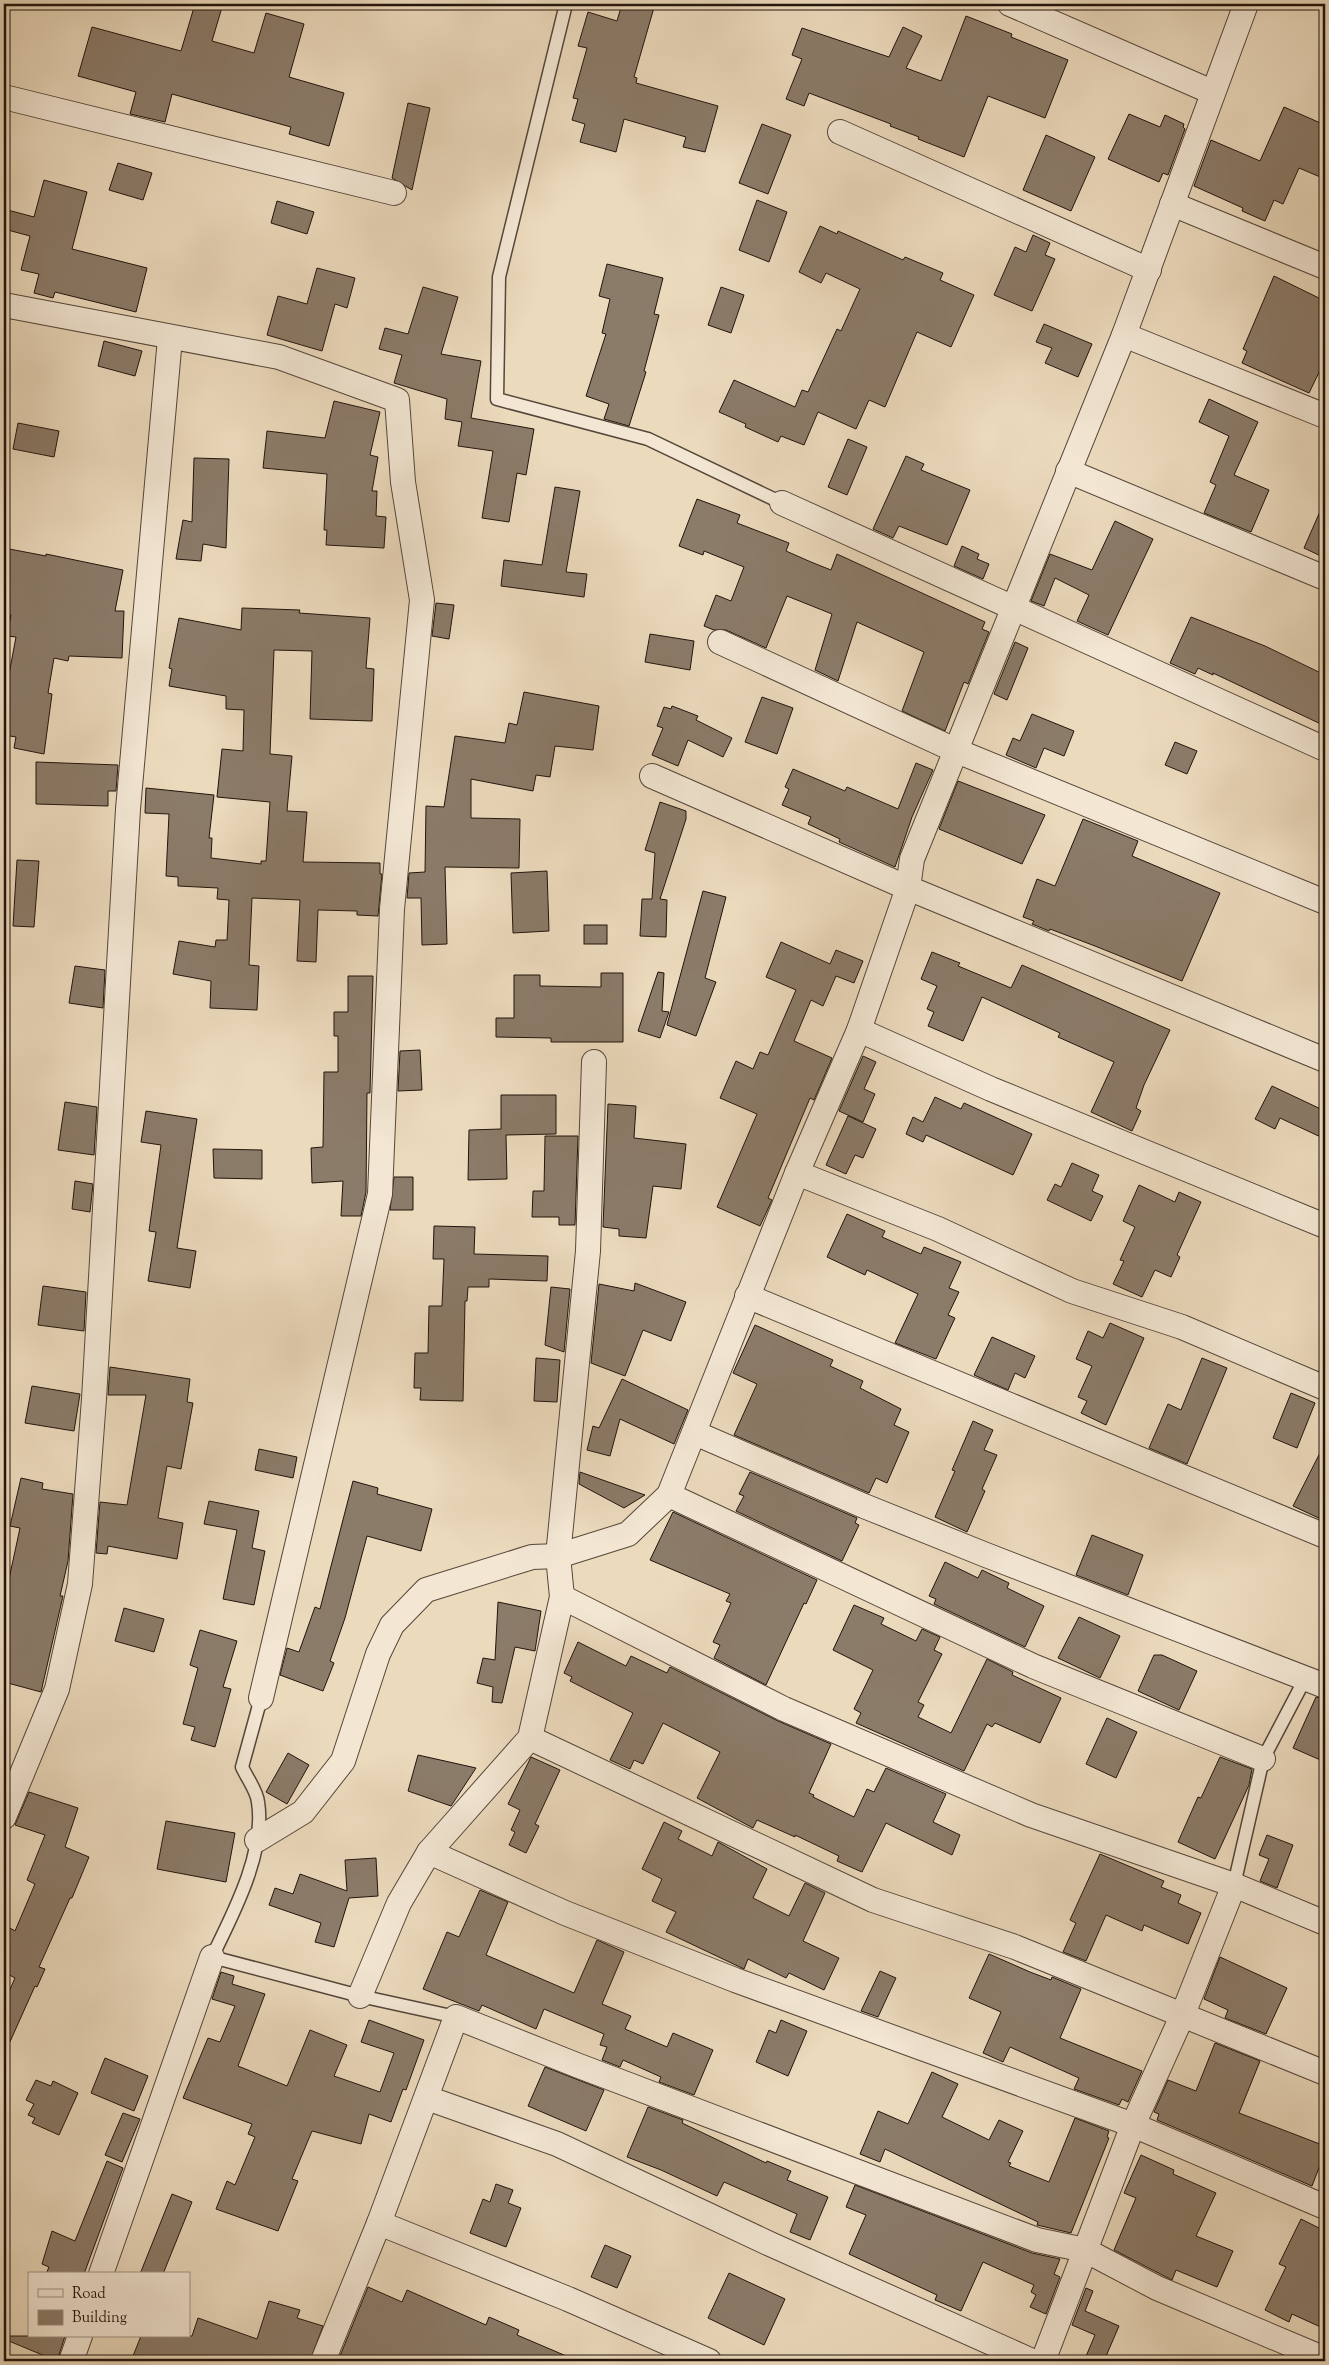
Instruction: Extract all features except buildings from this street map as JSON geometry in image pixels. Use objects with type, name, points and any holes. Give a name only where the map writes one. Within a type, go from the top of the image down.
[{"type":"street","points":[[1010,4],[1212,92]]},
{"type":"street","points":[[257,1840],[303,1812],[344,1761],[378,1654],[388,1632],[392,1625],[426,1590],[532,1557],[558,1556],[628,1534],[669,1494],[695,1433],[747,1296],[797,1173],[859,1030],[908,888],[912,858],[957,751],[1124,335],[1246,4]]},
{"type":"street","points":[[4,97],[394,193]]},
{"type":"street","points":[[840,132],[1149,270]]},
{"type":"street","points":[[1172,204],[1325,267]]},
{"type":"street","points":[[4,305],[170,338],[279,357],[397,400],[404,482],[422,600],[392,909],[380,1194],[261,1698]]},
{"type":"street","points":[[1124,335],[1325,416]]},
{"type":"street","points":[[4,1817],[57,1689],[80,1584],[94,1398],[128,809],[170,338]]},
{"type":"street","points":[[1068,471],[1325,578]]},
{"type":"street","points":[[782,503],[1325,749]]},
{"type":"street","points":[[720,642],[957,751],[1325,902]]},
{"type":"street","points":[[652,776],[908,888],[1325,1060]]},
{"type":"street","points":[[859,1030],[991,1089],[1325,1226]]},
{"type":"street","points":[[360,1996],[399,1903],[429,1852],[530,1738],[562,1597],[558,1556],[588,1250],[594,1062]]},
{"type":"street","points":[[797,1173],[938,1229],[1072,1291],[1182,1328],[1325,1388]]},
{"type":"street","points":[[747,1296],[1325,1536]]},
{"type":"street","points":[[695,1433],[864,1506],[986,1555],[1316,1681]]},
{"type":"street","points":[[669,1494],[1033,1666],[1263,1759]]},
{"type":"street","points":[[562,1597],[784,1709],[1031,1815],[1234,1885],[1325,1923]]},
{"type":"street","points":[[530,1738],[873,1900],[1015,1947],[1184,2014],[1325,2073]]},
{"type":"street","points":[[429,1852],[565,1913],[735,1980],[1133,2125],[1325,2207]]},
{"type":"street","points":[[1044,2361],[1084,2250],[1133,2125],[1184,2014],[1234,1885]]},
{"type":"street","points":[[103,2272],[212,1957]]},
{"type":"street","points":[[323,2361],[379,2223],[456,2017],[579,2066],[1036,2240],[1084,2250],[1157,2288],[1325,2359]]},
{"type":"street","points":[[427,2098],[556,2144],[770,2244],[1032,2361]]},
{"type":"street","points":[[379,2223],[568,2299],[709,2361]]},
{"type":"street","points":[[71,2361],[79,2338]]},
{"type":"lane","points":[[566,4],[499,277],[497,399],[648,440],[782,503]]},
{"type":"lane","points":[[1234,1885],[1263,1759],[1316,1681]]},
{"type":"lane","points":[[261,1698],[242,1767],[258,1802],[257,1840],[242,1896],[212,1957],[360,1996],[456,2017]]}]
